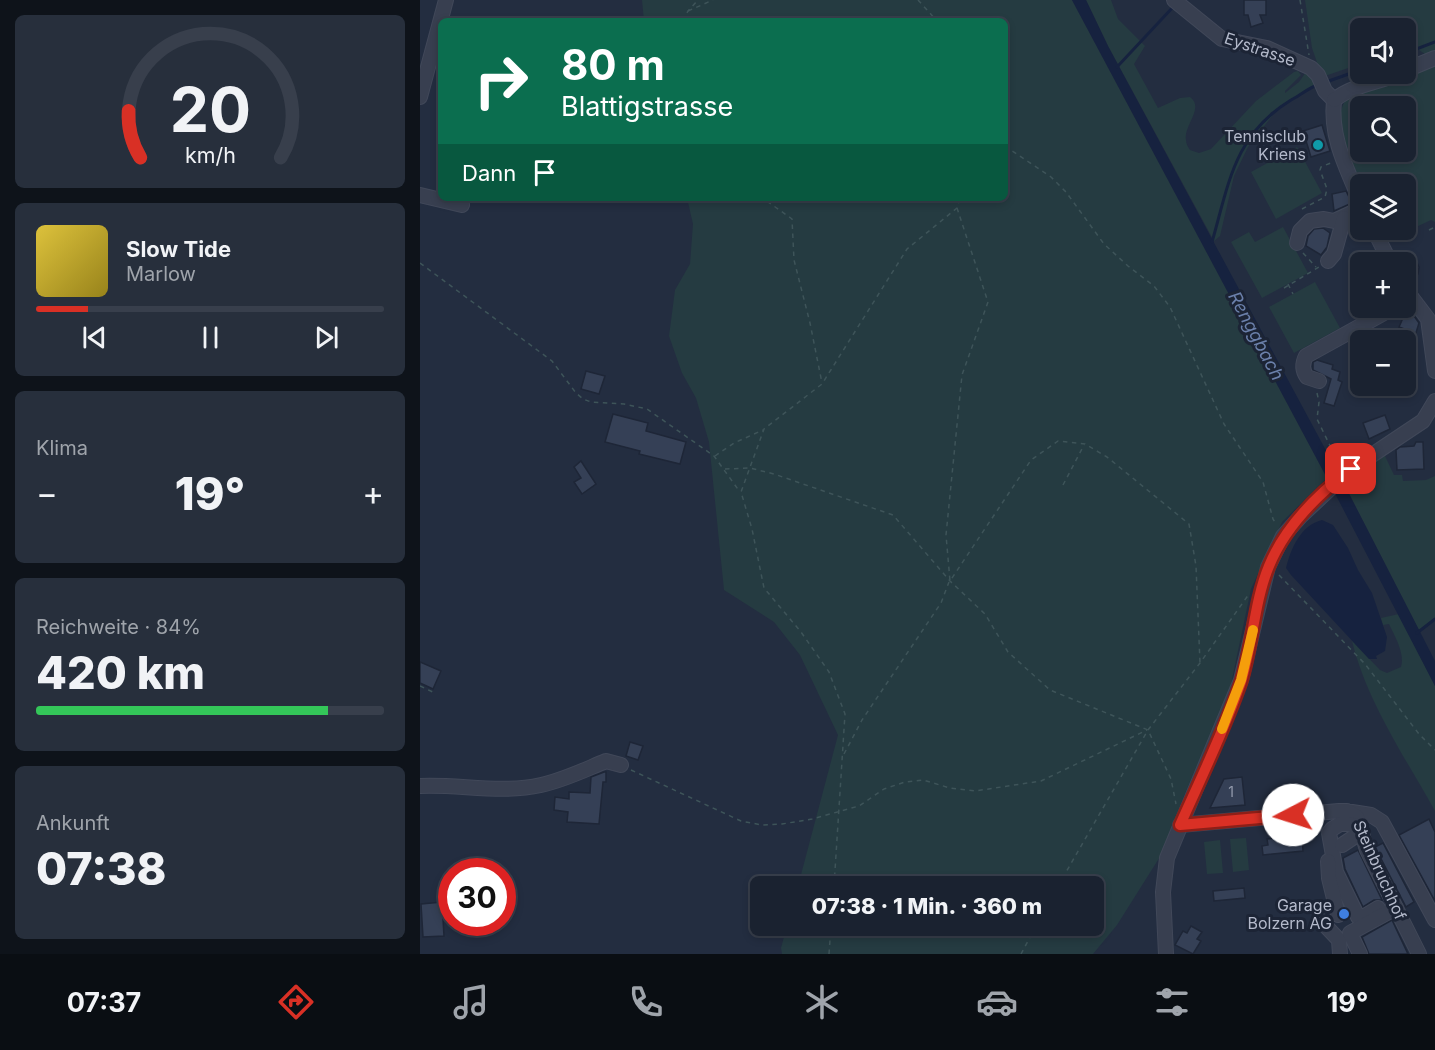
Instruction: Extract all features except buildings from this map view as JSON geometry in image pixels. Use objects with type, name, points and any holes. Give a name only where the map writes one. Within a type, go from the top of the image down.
[{"type":"street","points":[[439,18],[446,0]]},
{"type":"street","name":"Eystrasse","points":[[1174,0],[1222,39],[1267,48],[1315,71]]},
{"type":"street","points":[[420,97],[426,50],[438,20]]},
{"type":"street","points":[[1416,66],[1435,58]]},
{"type":"street","points":[[1315,71],[1330,96],[1334,134],[1350,177]]},
{"type":"street","points":[[1330,96],[1366,84]]},
{"type":"street","points":[[420,195],[438,200]]},
{"type":"street","points":[[443,201],[462,206]]},
{"type":"street","points":[[1298,243],[1300,231],[1310,221],[1324,219],[1334,221],[1350,215]]},
{"type":"street","points":[[1322,264],[1334,254],[1344,218]]},
{"type":"street","points":[[1416,305],[1428,319],[1435,371]]},
{"type":"street","points":[[1319,381],[1307,377],[1304,372],[1306,356],[1382,318]]},
{"type":"street","points":[[1166,954],[1164,877],[1171,846],[1215,747],[1241,680],[1268,567],[1283,536],[1342,472],[1423,421],[1434,405]]},
{"type":"street","points":[[1398,422],[1403,435]]},
{"type":"street","points":[[420,786],[519,788],[541,785],[577,775],[606,761],[621,765]]},
{"type":"street","name":"Steinbruchhof","points":[[1180,825],[1339,811],[1352,812],[1357,817],[1367,850],[1419,954]]},
{"type":"street","points":[[1352,812],[1371,815],[1382,822],[1435,920]]},
{"type":"street","points":[[1338,915],[1329,878],[1327,847],[1335,842],[1354,837],[1361,831],[1349,824],[1340,824],[1332,829],[1335,842],[1332,846],[1336,872],[1358,917],[1363,917],[1378,908]]},
{"type":"street","points":[[1360,954],[1350,933],[1396,908]]},
{"type":"street","points":[[1320,920],[1339,940],[1340,954]]},
{"type":"path","points":[[684,18],[688,10],[698,0]]},
{"type":"path","points":[[688,10],[713,0]]},
{"type":"path","points":[[918,0],[934,18]]},
{"type":"path","points":[[1300,0],[1315,71]]},
{"type":"path","points":[[1008,148],[1051,177],[1066,192],[1104,244],[1154,286],[1170,307],[1224,424],[1263,482],[1273,519],[1283,536]]},
{"type":"path","points":[[1302,209],[1325,197],[1326,189],[1320,174],[1321,167],[1342,159]]},
{"type":"path","points":[[768,201],[792,219],[794,260],[822,384]]},
{"type":"path","points":[[714,456],[764,429],[822,384],[907,249],[957,208],[959,201]]},
{"type":"path","points":[[950,581],[946,535],[962,375],[988,302],[957,208]]},
{"type":"path","points":[[1429,230],[1435,227]]},
{"type":"path","points":[[1284,288],[1322,264],[1298,243]]},
{"type":"path","points":[[420,263],[552,361],[576,393],[584,399],[591,402],[642,406],[714,456],[741,492],[753,529],[764,588],[801,632],[829,672],[845,714],[835,876]]},
{"type":"path","points":[[1288,285],[1293,294]]},
{"type":"path","points":[[1319,381],[1317,419],[1342,472]]},
{"type":"path","points":[[741,492],[764,429]]},
{"type":"path","points":[[843,756],[862,720],[940,603],[950,581],[1031,460],[1058,441],[1085,444],[1107,457],[1189,524],[1196,566],[1200,663]]},
{"type":"path","points":[[1063,485],[1085,444]]},
{"type":"path","points":[[725,469],[750,468],[774,474],[893,515],[950,581],[985,615],[1008,652],[1050,690],[1148,730],[1171,779],[1180,825]]},
{"type":"path","points":[[1268,567],[1284,578],[1365,664],[1419,734],[1435,750]]},
{"type":"path","points":[[1064,876],[1148,730],[1255,586]]},
{"type":"path","points":[[420,686],[435,693]]},
{"type":"path","points":[[621,765],[741,821],[762,825],[782,824],[859,806],[884,789],[905,782],[923,780],[951,788],[975,791],[1041,781],[1148,730]]},
{"type":"path","points":[[829,954],[830,936]]},
{"type":"path","points":[[1021,954],[1031,936]]},
{"type":"green space","points":[[642,0],[1072,0],[1327,478],[1282,522],[1251,589],[1230,689],[1183,798],[1163,852],[1117,925],[1093,954],[782,954],[784,936],[1104,936],[1104,876],[801,876],[838,735],[800,655],[774,622],[724,590],[709,442],[696,398],[682,373],[669,336],[675,290],[690,264],[693,224],[688,201],[1008,201],[1008,18],[644,18]]},
{"type":"green space","points":[[1086,0],[1111,0],[1118,19],[1145,46],[1134,64],[1158,108],[1180,98],[1190,97],[1194,101],[1195,112],[1186,135],[1186,143],[1190,150],[1199,153],[1211,149],[1256,101],[1294,72],[1298,71],[1301,75],[1285,93],[1299,82],[1306,72],[1317,83],[1270,113],[1272,116],[1248,147],[1234,176],[1220,236],[1214,241],[1108,46]]},
{"type":"green space","points":[[1305,0],[1435,0],[1435,54],[1428,56],[1416,48],[1416,18],[1350,18],[1350,67],[1322,77],[1312,48]]},
{"type":"green space","points":[[1435,63],[1435,222],[1431,220],[1416,227],[1416,174],[1355,174],[1350,162],[1416,162],[1416,96],[1353,96],[1383,84],[1416,84],[1416,71]]},
{"type":"green space","points":[[1350,97],[1350,162],[1340,131],[1341,109],[1346,99]]},
{"type":"green space","points":[[1297,147],[1322,193],[1276,219],[1251,172]]},
{"type":"green space","points":[[1283,227],[1308,273],[1262,298],[1231,242],[1249,232],[1255,242]]},
{"type":"green space","points":[[1315,282],[1340,328],[1294,353],[1269,307]]},
{"type":"green space","points":[[1384,454],[1394,475],[1402,475],[1403,481],[1426,480],[1435,476],[1435,618],[1419,630],[1343,482]]},
{"type":"green space","points":[[1399,614],[1435,686],[1435,811],[1377,707],[1367,686],[1352,641],[1380,670],[1387,673],[1401,667],[1402,656],[1399,645],[1389,624],[1383,625],[1381,618]]},
{"type":"green space","points":[[1246,838],[1249,870],[1233,872],[1230,839]]},
{"type":"green space","points":[[1220,840],[1223,873],[1207,874],[1204,842]]},
{"type":"water","name":"Renggbach","points":[[1072,0],[1086,0],[1108,46],[1343,482],[1435,661],[1435,686],[1327,478]]},
{"type":"water","points":[[1322,520],[1333,525],[1372,593],[1387,637],[1385,651],[1376,656],[1377,659],[1369,659],[1286,568],[1298,538],[1308,527]]},
{"type":"waterway","points":[[1117,67],[1174,6]]},
{"type":"waterway","points":[[1416,49],[1435,42]]},
{"type":"waterway","points":[[1326,82],[1350,74]]},
{"type":"waterway","points":[[1212,242],[1229,180],[1245,145],[1272,114],[1319,84]]},
{"type":"waterway","points":[[1417,633],[1435,619]]},
{"type":"slow traffic","points":[[1222,729],[1241,680],[1253,630]]},
{"type":"place","name":"Tennisclub Kriens","points":[[1318,145]]},
{"type":"place","name":"Garage Bolzern AG","points":[[1344,914]]},
{"type":"route","points":[[1293,815],[1180,825],[1215,747],[1241,680],[1268,567],[1283,536],[1351,469]]}]
